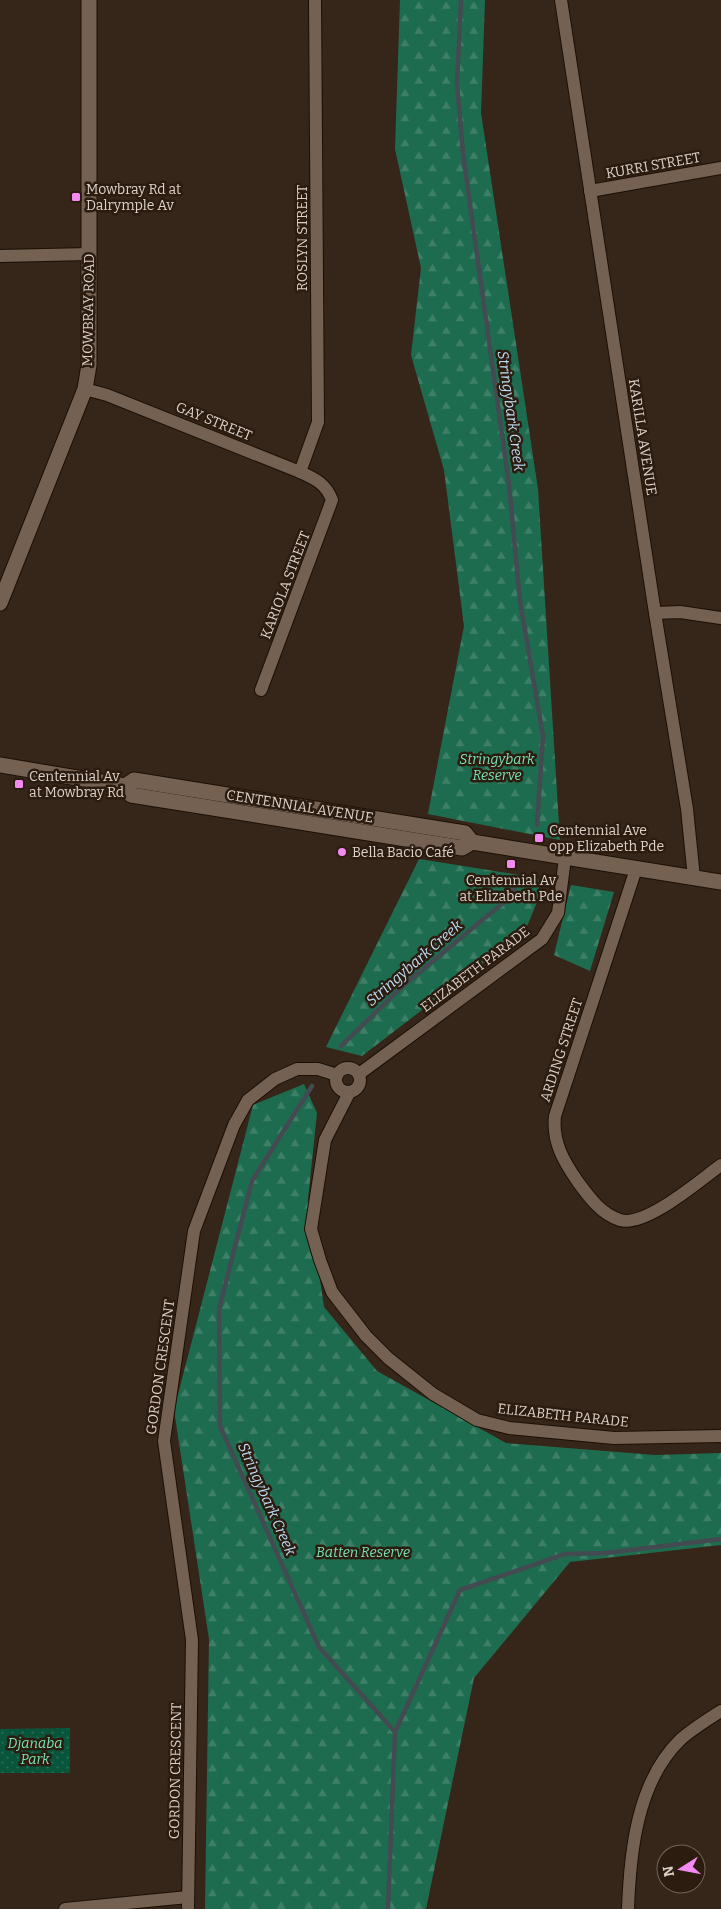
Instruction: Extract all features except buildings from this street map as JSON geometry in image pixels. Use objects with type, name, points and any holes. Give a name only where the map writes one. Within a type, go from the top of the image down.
[{"type":"main road","name":"MOWBRAY ROAD","points":[[0,603],[85,389],[90,342],[89,0]]},
{"type":"main road","name":"CENTENNIAL AVENUE","points":[[0,765],[125,786],[131,795],[401,839],[462,848],[472,842],[721,882]]},
{"type":"street","name":"ROSLYN STREET","points":[[300,472],[318,422],[315,0]]},
{"type":"street","name":"KARILLA AVENUE","points":[[561,0],[655,613],[687,808],[694,878]]},
{"type":"street","name":"KURRI STREET","points":[[590,191],[721,168]]},
{"type":"street","points":[[0,256],[89,254]]},
{"type":"street","name":"GAY STREET","points":[[85,389],[107,394],[300,472],[316,479],[328,489]]},
{"type":"street","name":"KARIOLA STREET","points":[[261,690],[332,500],[328,489]]},
{"type":"street","points":[[655,613],[680,612],[721,618]]},
{"type":"street","name":"ELIZABETH PARADE","points":[[359,1074],[542,939],[558,913],[565,858]]},
{"type":"street","name":"ARDING STREET","points":[[636,869],[555,1116],[553,1131],[566,1165],[589,1197],[606,1214],[621,1221],[632,1221],[657,1210],[721,1165]]},
{"type":"street","points":[[347,1068],[354,1069],[359,1074],[359,1086],[349,1092],[338,1087],[336,1075],[341,1070],[347,1068]]},
{"type":"street","name":"GORDON CRESCENT","points":[[188,1903],[192,1640],[164,1441],[194,1231],[234,1125],[248,1100],[275,1080],[297,1069],[318,1069],[336,1075]]},
{"type":"street","name":"ELIZABETH PARADE","points":[[349,1092],[325,1140],[311,1229],[332,1292],[366,1336],[388,1358],[417,1383],[469,1416],[477,1420],[509,1428],[614,1438],[721,1436]]},
{"type":"street","points":[[628,1909],[629,1870],[646,1789],[680,1740],[721,1711]]},
{"type":"street","points":[[65,1909],[188,1903]]},
{"type":"green space","name":"Stringybark Reserve","points":[[400,0],[485,0],[481,113],[538,489],[560,840],[428,814],[464,626],[444,470],[411,355],[421,268],[395,149]]},
{"type":"green space","points":[[419,859],[538,878],[540,895],[525,931],[362,1056],[326,1047]]},
{"type":"green space","points":[[571,885],[614,892],[590,971],[554,955]]},
{"type":"green space","name":"Batten Reserve","points":[[304,1084],[317,1113],[308,1199],[324,1307],[377,1371],[506,1443],[655,1455],[721,1453],[721,1545],[570,1562],[474,1678],[426,1909],[205,1909],[209,1639],[174,1410],[253,1105]]},
{"type":"green space","name":"Djanaba Park","points":[[70,1728],[70,1773],[0,1773],[0,1729]]},
{"type":"waterway","name":"Stringybark Creek","points":[[461,0],[457,84],[463,154],[509,485],[520,601],[543,736],[537,825]]},
{"type":"waterway","name":"Stringybark Creek","points":[[341,1046],[403,986],[509,898],[522,876]]},
{"type":"waterway","name":"Stringybark Creek","points":[[312,1086],[252,1181],[219,1309],[220,1426],[319,1647],[395,1732],[388,1909]]},
{"type":"waterway","points":[[395,1732],[460,1590],[565,1554],[606,1553],[721,1539]]},
{"type":"place","name":"Mowbray Rd at Dalrymple Av","points":[[76,197]]},
{"type":"place","name":"Centennial Av at Mowbray Rd","points":[[19,784]]},
{"type":"place","name":"Centennial Ave opp Elizabeth Pde","points":[[539,838]]},
{"type":"place","name":"Bella Bacio Café","points":[[342,852]]},
{"type":"place","name":"Centennial Av at Elizabeth Pde","points":[[511,864]]}]
